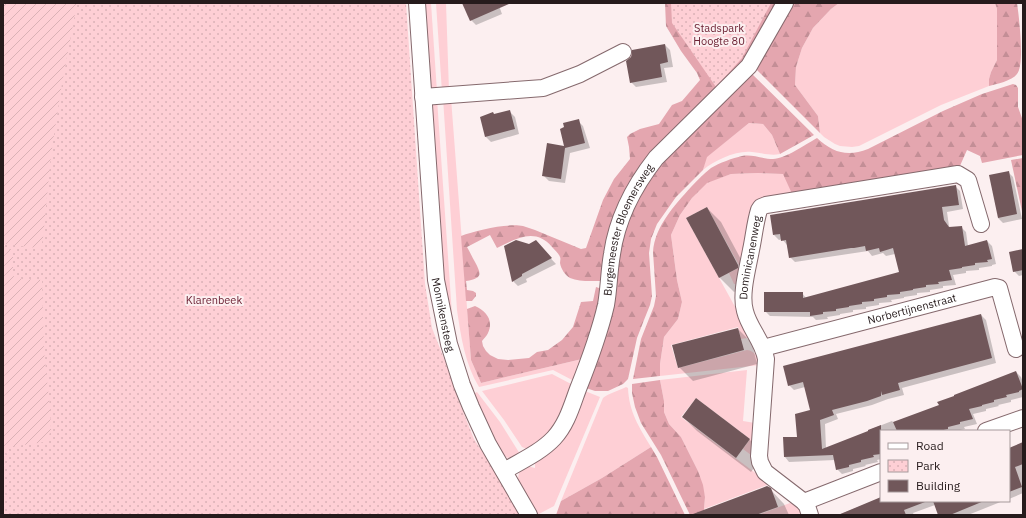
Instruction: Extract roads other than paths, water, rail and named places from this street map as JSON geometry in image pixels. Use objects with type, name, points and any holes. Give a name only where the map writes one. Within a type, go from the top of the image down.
[{"type":"street","name":"Monnikensteeg","points":[[416,3],[424,97],[433,246],[436,280],[442,315],[449,344],[462,385],[474,414],[488,444],[530,515]]},
{"type":"street","name":"Burgemeester Bloemersweg","points":[[504,470],[543,448],[560,431],[580,386],[602,322],[606,306],[612,253],[623,214],[644,172],[656,158],[749,66],[785,3]]},
{"type":"street","points":[[424,97],[543,88],[580,74],[623,52]]},
{"type":"street","name":"Dominicanenweg","points":[[807,508],[765,472],[759,456],[766,358],[763,348],[745,312],[743,295],[758,213],[761,207],[958,174],[968,180],[981,224]]},
{"type":"street","name":"Norbertijnenstraat","points":[[763,348],[995,287],[999,288],[1016,349]]},
{"type":"street","points":[[989,430],[1023,418]]},
{"type":"street","points":[[807,508],[880,472]]},
{"type":"park label","name":"Stadspark Hoogte 80","points":[[719,34]]},
{"type":"park label","name":"Klarenbeek","points":[[214,300]]}]
